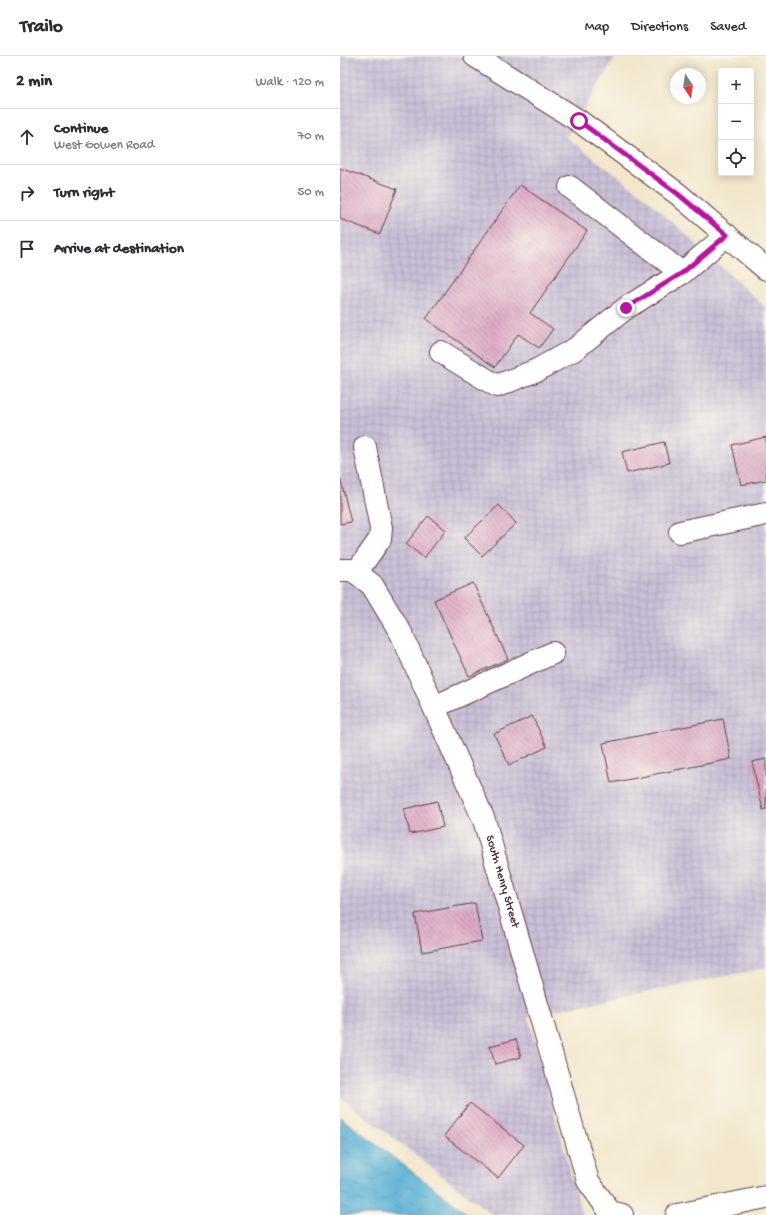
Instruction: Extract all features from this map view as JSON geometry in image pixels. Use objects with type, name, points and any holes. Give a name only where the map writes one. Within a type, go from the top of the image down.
[{"type":"street","points":[[475,56],[579,121],[678,194],[766,269]]},
{"type":"street","points":[[570,187],[682,273]]},
{"type":"street","points":[[441,352],[497,386],[537,370],[575,349],[626,308],[682,273],[727,235]]},
{"type":"street","points":[[348,571],[380,539],[381,528],[365,447]]},
{"type":"street","points":[[680,532],[766,514]]},
{"type":"street","name":"South Henry Street","points":[[348,571],[372,585],[401,633],[484,820],[588,1181],[610,1212],[622,1215]]},
{"type":"street","points":[[434,707],[553,653]]},
{"type":"street","points":[[677,1215],[766,1197]]},
{"type":"shaded area","points":[[340,56],[616,56],[566,137],[645,197],[766,308],[766,968],[528,1016],[582,1215],[493,1215],[340,1097]]},
{"type":"water","points":[[340,1117],[469,1215],[340,1215]]},
{"type":"building","points":[[340,168],[397,189],[380,234],[340,219]]},
{"type":"building","points":[[520,185],[587,231],[530,313],[553,329],[539,348],[518,334],[495,367],[426,319]]},
{"type":"building","points":[[766,437],[766,480],[741,485],[732,445]]},
{"type":"building","points":[[664,442],[669,463],[627,473],[622,452]]},
{"type":"building","points":[[340,477],[351,522],[340,524]]},
{"type":"building","points":[[499,505],[516,523],[482,556],[464,538]]},
{"type":"building","points":[[428,516],[446,530],[424,558],[406,544]]},
{"type":"building","points":[[473,583],[508,659],[469,676],[434,600]]},
{"type":"building","points":[[532,716],[547,747],[509,765],[494,734]]},
{"type":"building","points":[[723,719],[731,759],[611,783],[603,743]]},
{"type":"building","points":[[766,759],[766,809],[763,810],[752,762]]},
{"type":"building","points":[[437,801],[443,827],[410,834],[404,809]]},
{"type":"building","points":[[475,903],[482,941],[422,952],[415,914]]},
{"type":"building","points":[[516,1039],[521,1057],[495,1064],[490,1046]]},
{"type":"building","points":[[470,1103],[524,1145],[498,1178],[444,1136]]},
{"type":"route","points":[[579,121],[678,194],[727,235],[682,273],[626,308]]}]
